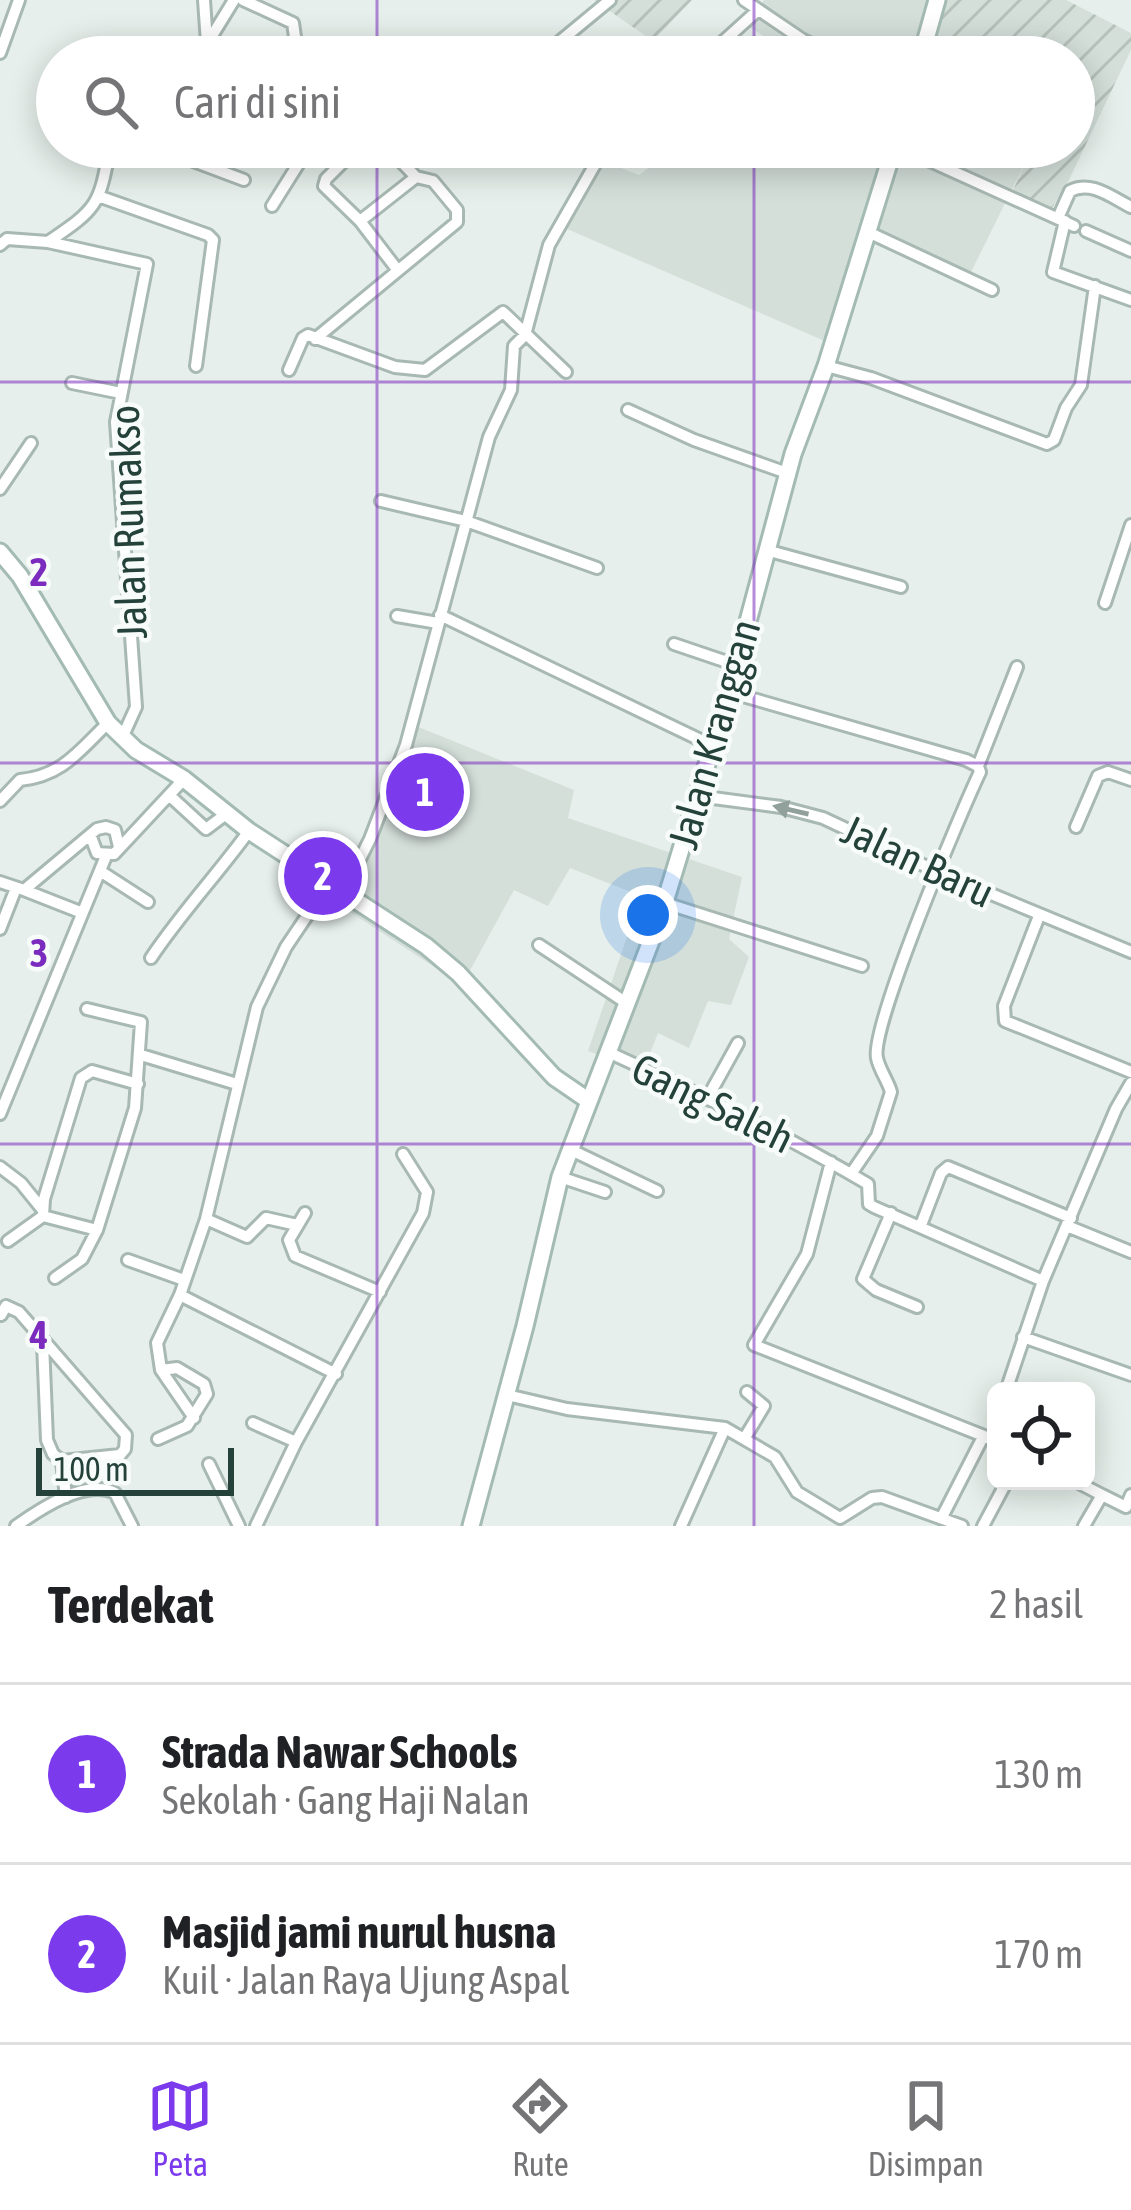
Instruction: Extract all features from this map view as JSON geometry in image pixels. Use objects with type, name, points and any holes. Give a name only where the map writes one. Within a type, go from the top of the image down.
[{"type":"main road","points":[[927,36],[937,0]]},
{"type":"main road","name":"Jalan Kranggan","points":[[471,1526],[560,1177],[665,902],[729,692],[788,473],[890,168]]},
{"type":"main road","points":[[0,551],[122,738],[184,779],[249,832],[442,959],[554,1077],[589,1101]]},
{"type":"street","points":[[0,53],[19,0]]},
{"type":"street","points":[[204,0],[207,36]]},
{"type":"street","points":[[212,36],[239,0],[293,23],[295,36]]},
{"type":"street","points":[[566,36],[610,0]]},
{"type":"street","points":[[744,0],[801,36]]},
{"type":"street","points":[[730,36],[758,11]]},
{"type":"street","points":[[0,244],[7,239],[48,242],[85,217],[100,197],[106,168]]},
{"type":"street","points":[[212,168],[244,180]]},
{"type":"street","points":[[272,206],[296,168]]},
{"type":"street","points":[[337,168],[324,187],[360,221],[396,268]]},
{"type":"street","points":[[315,339],[457,222],[458,210],[433,181],[416,177],[407,168]]},
{"type":"street","points":[[194,1418],[161,1370],[156,1354],[206,1219],[256,1007],[286,947],[370,839],[406,745],[489,437],[511,390],[514,346],[525,335],[549,245],[593,168]]},
{"type":"street","points":[[944,168],[1131,251]]},
{"type":"street","points":[[360,221],[416,177]]},
{"type":"street","points":[[1131,207],[1095,189],[1070,191],[1071,224],[1053,272],[1131,300]]},
{"type":"street","points":[[100,197],[213,241],[196,366]]},
{"type":"street","points":[[868,232],[992,290]]},
{"type":"street","name":"Jalan Rumakso","points":[[48,242],[147,264],[116,422],[136,706],[122,738]]},
{"type":"street","points":[[826,366],[871,378],[1047,444],[1054,440],[1066,408],[1082,385],[1095,286]]},
{"type":"street","points":[[289,370],[302,338],[308,335],[416,371],[435,367],[501,312],[566,372]]},
{"type":"street","points":[[72,383],[121,393]]},
{"type":"street","points":[[628,410],[694,440],[788,473]]},
{"type":"street","points":[[0,489],[32,443]]},
{"type":"street","points":[[380,501],[466,520],[597,568]]},
{"type":"street","points":[[1105,603],[1131,525]]},
{"type":"street","points":[[766,550],[901,587]]},
{"type":"street","points":[[397,616],[439,619],[713,746]]},
{"type":"street","points":[[674,644],[736,665]]},
{"type":"street","points":[[851,1174],[877,1136],[891,1092],[876,1056],[891,996],[1018,667]]},
{"type":"street","points":[[729,692],[978,766]]},
{"type":"street","points":[[0,801],[20,780],[46,778],[108,723]]},
{"type":"street","points":[[1076,826],[1098,776],[1108,772],[1131,780]]},
{"type":"street","points":[[0,1114],[106,856],[184,779]]},
{"type":"street","points":[[169,795],[206,830],[226,814]]},
{"type":"street","name":"Jalan Baru","points":[[698,796],[823,818],[1039,916],[1131,952]]},
{"type":"street","points":[[0,929],[20,889],[97,830],[106,826],[115,830],[119,847]]},
{"type":"street","points":[[151,958],[249,832]]},
{"type":"street","points":[[92,837],[97,853],[106,856]]},
{"type":"street","points":[[100,871],[148,902]]},
{"type":"street","points":[[0,882],[80,912]]},
{"type":"street","points":[[665,902],[862,966]]},
{"type":"street","points":[[1039,916],[1004,1006],[1005,1022],[1131,1072]]},
{"type":"street","points":[[538,945],[628,1004]]},
{"type":"street","points":[[55,1278],[82,1258],[97,1230],[135,1108],[138,1084],[139,1018],[87,1009]]},
{"type":"street","points":[[708,1097],[738,1042]]},
{"type":"street","name":"Gang Saleh","points":[[608,1052],[708,1097],[831,1162],[807,1254],[754,1345],[987,1436]]},
{"type":"street","points":[[140,1055],[237,1084]]},
{"type":"street","points":[[8,1241],[43,1212],[81,1078],[92,1071],[138,1084]]},
{"type":"street","points":[[1009,1382],[1043,1281],[1131,1083]]},
{"type":"street","points":[[569,1149],[658,1191]]},
{"type":"street","points":[[256,1526],[296,1442],[422,1213],[427,1192],[403,1154]]},
{"type":"street","points":[[831,1162],[868,1184],[869,1204],[1043,1281]]},
{"type":"street","points":[[0,1167],[21,1183],[43,1212],[97,1230]]},
{"type":"street","points":[[921,1225],[941,1173],[948,1167],[1131,1252]]},
{"type":"street","points":[[560,1177],[605,1192]]},
{"type":"street","points":[[305,1214],[289,1240],[295,1256],[380,1292]]},
{"type":"street","points":[[891,1214],[862,1279],[916,1306]]},
{"type":"street","points":[[206,1219],[247,1237],[266,1218],[297,1226]]},
{"type":"street","points":[[128,1260],[184,1280]]},
{"type":"street","points":[[180,1295],[336,1374]]},
{"type":"street","points":[[0,1315],[12,1306],[92,1391],[126,1435],[120,1455],[62,1461],[53,1454],[47,1440],[43,1343]]},
{"type":"street","points":[[1023,1337],[1131,1375]]},
{"type":"street","points":[[158,1438],[180,1431],[194,1418],[207,1394],[204,1384],[177,1368],[161,1370]]},
{"type":"street","points":[[744,1439],[764,1406],[747,1392]]},
{"type":"street","points":[[507,1395],[725,1429],[775,1457],[796,1492],[840,1518],[882,1497],[962,1526]]},
{"type":"street","points":[[253,1423],[296,1442]]},
{"type":"street","points":[[681,1526],[725,1429]]},
{"type":"street","points":[[942,1517],[987,1446]]},
{"type":"street","points":[[62,1461],[66,1497]]},
{"type":"street","points":[[209,1464],[239,1526]]},
{"type":"street","points":[[16,1526],[39,1509],[100,1488],[111,1490],[132,1526]]},
{"type":"street","points":[[983,1526],[1001,1490]]},
{"type":"street","points":[[1092,1490],[1129,1504]]},
{"type":"street","points":[[1084,1526],[1102,1495]]},
{"type":"shaded area","points":[[594,0],[692,0],[658,36],[646,36]]},
{"type":"shaded area","points":[[764,0],[942,0],[932,36],[763,36],[748,26]]},
{"type":"shaded area","points":[[942,0],[1066,0],[1131,33],[1131,50],[1095,125],[1095,36],[932,36]]},
{"type":"shaded area","points":[[597,168],[621,168],[639,175],[648,168],[1023,168],[969,276],[870,231],[827,342],[565,228]]},
{"type":"shaded area","points":[[1023,168],[1075,168],[1045,219],[1008,201]]},
{"type":"shaded area","points":[[411,724],[574,790],[568,818],[742,877],[729,939],[749,957],[731,1005],[708,1001],[689,1048],[658,1033],[643,1071],[588,1051],[641,896],[570,868],[548,906],[514,890],[462,985],[341,906],[394,785]]},
{"type":"place","name":"Strada Nawar Schools","points":[[425,792]]},
{"type":"place","name":"Masjid jami nurul husna","points":[[323,876]]}]
